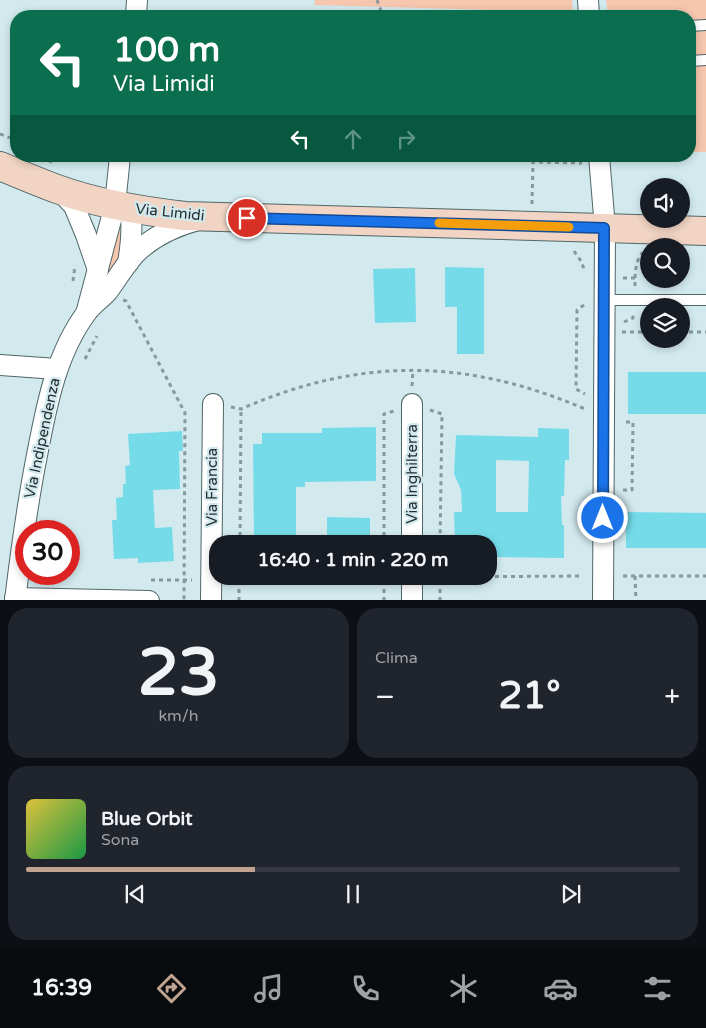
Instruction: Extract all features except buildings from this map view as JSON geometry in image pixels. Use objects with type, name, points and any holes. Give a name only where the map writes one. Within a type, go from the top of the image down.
[{"type":"main road","name":"Via Limidi","points":[[0,166],[50,186],[122,206],[152,212],[209,217],[706,231]]},
{"type":"street","points":[[100,283],[122,206],[120,162]]},
{"type":"street","points":[[600,162],[604,228],[603,600]]},
{"type":"street","points":[[50,186],[74,206],[86,235],[100,283]]},
{"type":"street","name":"Via Indipendenza","points":[[122,206],[131,217],[131,242],[128,263]]},
{"type":"street","name":"Via Indipendenza","points":[[15,599],[28,502],[45,414],[57,369],[74,334],[87,312],[100,283],[128,263],[135,254],[159,236],[172,229],[209,217]]},
{"type":"street","points":[[0,365],[57,369]]},
{"type":"street","name":"Via Francia","points":[[211,535],[212,404]]},
{"type":"street","name":"Via Inghilterra","points":[[412,404],[412,535]]},
{"type":"street","name":"Via Francia","points":[[211,585],[211,600]]},
{"type":"street","points":[[412,585],[412,600]]},
{"type":"street","points":[[15,599],[149,600]]},
{"type":"lane","points":[[604,300],[706,300]]},
{"type":"path","points":[[50,186],[52,162]]},
{"type":"path","points":[[532,226],[533,162]]},
{"type":"path","points":[[570,247],[577,254],[585,270]]},
{"type":"path","points":[[640,255],[637,262],[633,318],[624,320],[622,332],[640,332]]},
{"type":"path","points":[[75,260],[73,281],[100,283],[126,301],[185,413],[184,600]]},
{"type":"path","points":[[584,297],[584,306],[577,310],[576,389],[585,393],[585,415]]},
{"type":"path","points":[[84,361],[100,329]]},
{"type":"path","points":[[690,332],[706,332]]},
{"type":"path","points":[[240,535],[241,409]]},
{"type":"path","points":[[636,576],[636,600]]},
{"type":"path","points":[[497,577],[706,576]]},
{"type":"path","points":[[144,580],[209,580]]},
{"type":"path","points":[[239,585],[239,600]]},
{"type":"path","points":[[384,585],[384,600]]},
{"type":"path","points":[[440,585],[440,600]]},
{"type":"shaded area","points":[[315,0],[572,0],[573,10],[496,10],[314,5]]},
{"type":"shaded area","points":[[606,0],[706,0],[706,152],[696,152],[696,10],[607,10]]},
{"type":"shaded area","points":[[124,226],[121,254],[116,265],[106,277],[113,240]]},
{"type":"slow traffic","points":[[439,223],[569,227]]},
{"type":"route","points":[[247,218],[604,228],[603,518]]}]
